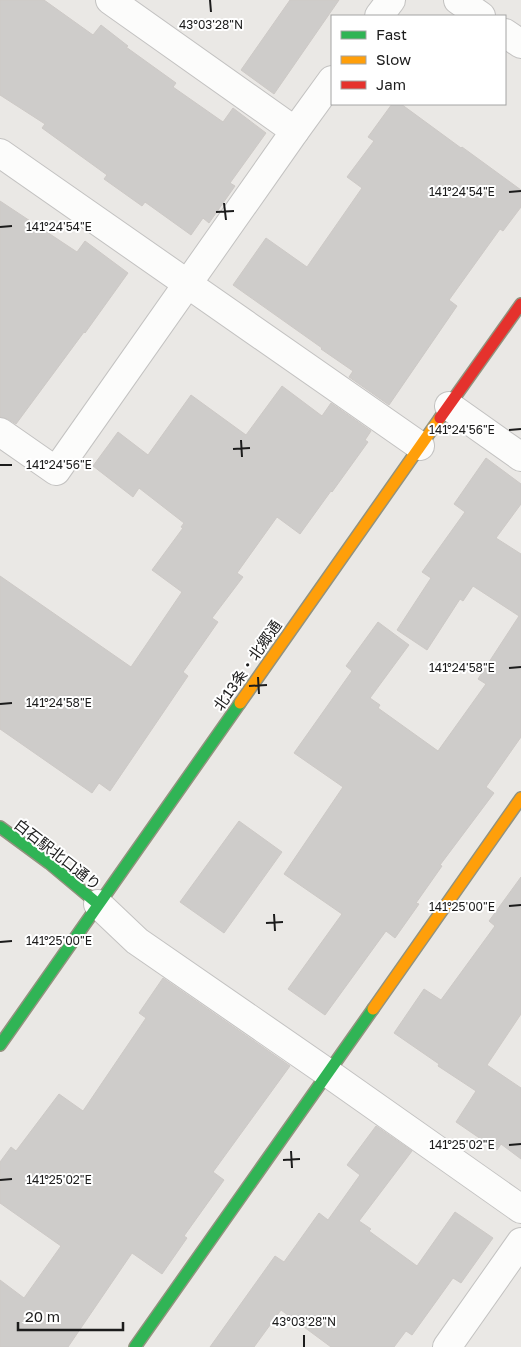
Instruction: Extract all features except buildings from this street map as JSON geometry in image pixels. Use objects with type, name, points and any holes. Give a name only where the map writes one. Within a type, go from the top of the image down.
[{"type":"main road","name":"北13条・北郷通","points":[[0,1045],[521,304]]},
{"type":"main road","points":[[135,1347],[521,798]]},
{"type":"main road","name":"白石駅北口通り","points":[[0,827],[98,904]]},
{"type":"street","points":[[110,0],[295,131]]},
{"type":"street","points":[[381,15],[392,0]]},
{"type":"street","points":[[458,0],[480,15]]},
{"type":"street","points":[[506,34],[521,44]]},
{"type":"street","points":[[0,432],[56,471],[331,81]]},
{"type":"street","points":[[0,153],[420,446]]},
{"type":"street","points":[[449,406],[521,457]]},
{"type":"street","points":[[98,904],[137,941],[521,1209]]},
{"type":"street","points":[[447,1347],[521,1242]]},
{"type":"traffic: fast","points":[[0,1045],[240,703]]},
{"type":"traffic: fast","points":[[0,827],[49,863],[98,904]]},
{"type":"traffic: fast","points":[[135,1347],[373,1009]]},
{"type":"traffic: slow","points":[[240,703],[440,418]]},
{"type":"traffic: slow","points":[[373,1009],[521,798]]},
{"type":"traffic: jam","points":[[440,418],[521,304]]}]
